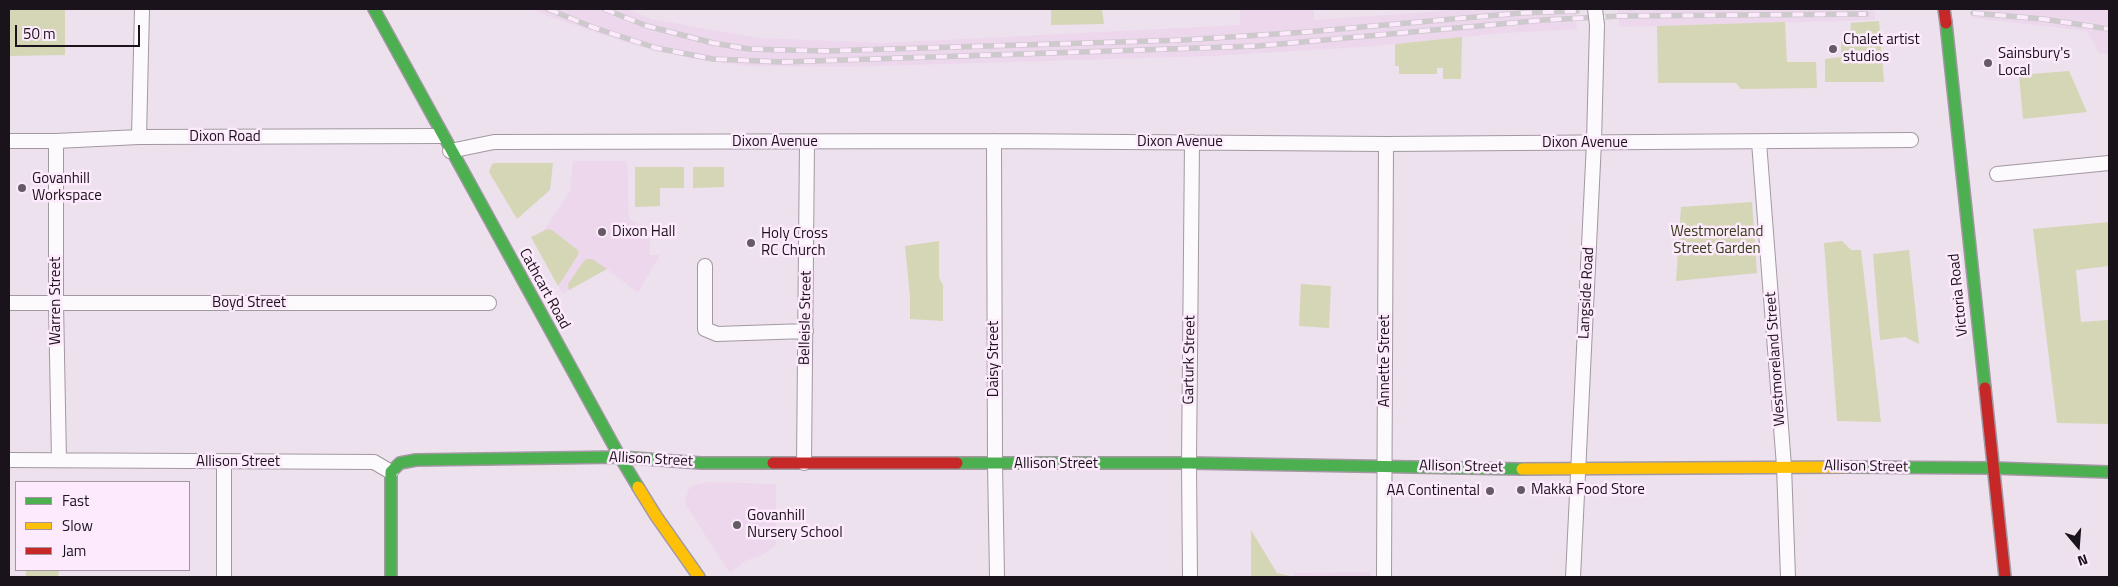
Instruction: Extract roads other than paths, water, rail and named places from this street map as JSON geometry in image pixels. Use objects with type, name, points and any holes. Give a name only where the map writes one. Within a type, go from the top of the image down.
[{"type":"street","points":[[139,137],[142,9]]},
{"type":"street","name":"Cathcart Road","points":[[374,9],[450,151],[620,457],[656,516],[699,577]]},
{"type":"street","name":"Langside Road","points":[[1573,577],[1594,142],[1596,9]]},
{"type":"street","name":"Victoria Road","points":[[1944,9],[2005,577]]},
{"type":"street","name":"Dixon Road","points":[[9,141],[139,137],[442,136]]},
{"type":"street","name":"Dixon Avenue","points":[[450,151],[494,142],[994,141],[1386,144],[1911,140]]},
{"type":"street","name":"Warren Street","points":[[56,141],[58,460]]},
{"type":"street","name":"Daisy Street","points":[[994,141],[997,577]]},
{"type":"street","name":"Belleisle Street","points":[[804,463],[807,142]]},
{"type":"street","name":"Garturk Street","points":[[1190,577],[1189,463],[1192,142]]},
{"type":"street","name":"Westmoreland Street","points":[[1759,142],[1784,466],[1788,577]]},
{"type":"street","name":"Annette Street","points":[[1384,577],[1386,144]]},
{"type":"street","points":[[1996,174],[2109,163]]},
{"type":"street","points":[[704,266],[705,328],[717,334],[806,331]]},
{"type":"street","name":"Boyd Street","points":[[9,303],[489,303]]},
{"type":"street","name":"Allison Street","points":[[9,460],[374,462],[391,472],[400,463],[416,460],[620,457],[701,463],[1189,463],[1386,465],[1579,470],[1784,466],[1992,468],[2109,472]]},
{"type":"street","points":[[224,462],[224,577]]},
{"type":"street","points":[[391,472],[391,577]]},
{"type":"railway","points":[[548,9],[592,27],[656,48],[713,59],[783,62],[1258,46],[1544,20],[1620,16],[1866,14]]},
{"type":"railway","points":[[604,9],[647,26],[713,43],[749,49],[826,51],[1184,40],[1306,32],[1521,13],[1577,11]]},
{"type":"railway","points":[[1973,13],[2043,19],[2109,29]]},
{"type":"place","name":"Chalet artist studios","points":[[1833,49]]},
{"type":"place","name":"Sainsbury's Local","points":[[1988,63]]},
{"type":"place","name":"Govanhill Workspace","points":[[22,188]]},
{"type":"place","name":"Dixon Hall","points":[[602,232]]},
{"type":"place","name":"Holy Cross RC Church","points":[[751,243]]},
{"type":"place","name":"Makka Food Store","points":[[1521,490]]},
{"type":"place","name":"AA Continental","points":[[1490,491]]},
{"type":"place","name":"Govanhill Nursery School","points":[[737,525]]},
{"type":"park label","name":"Westmoreland Street Garden","points":[[1717,240]]}]
